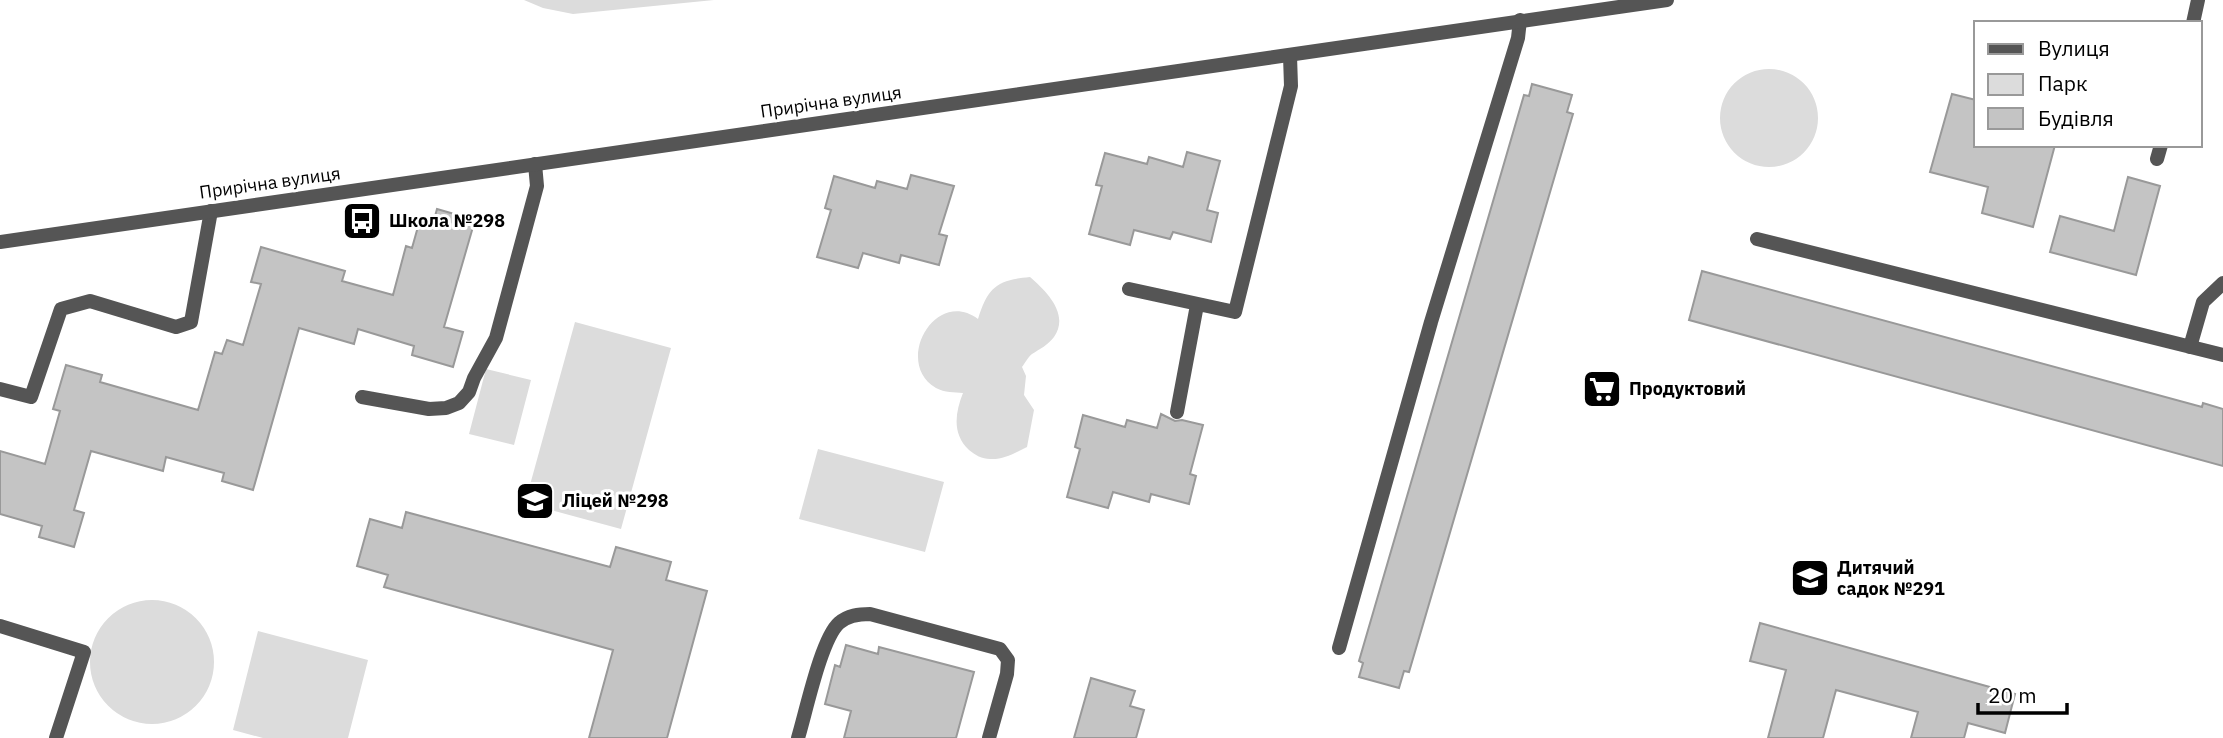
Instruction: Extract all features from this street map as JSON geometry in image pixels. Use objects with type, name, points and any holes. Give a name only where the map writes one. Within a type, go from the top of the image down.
[{"type":"street","name":"Прирічна вулиця","points":[[0,242],[1667,0]]},
{"type":"street","points":[[2193,21],[2198,0]]},
{"type":"street","points":[[1339,648],[1431,322],[1518,38],[1520,20]]},
{"type":"street","points":[[1129,289],[1235,312],[1291,86],[1290,55]]},
{"type":"street","points":[[362,397],[429,409],[446,408],[459,403],[469,392],[496,338],[537,186],[535,164]]},
{"type":"street","points":[[0,389],[31,397],[61,309],[90,301],[176,327],[191,322],[211,211]]},
{"type":"street","points":[[1757,239],[2223,355]]},
{"type":"street","points":[[2190,347],[2203,302],[2223,283]]},
{"type":"street","points":[[1177,412],[1197,305]]},
{"type":"street","points":[[798,738],[828,639],[839,623],[853,615],[870,614],[1000,649],[1008,660],[1007,674],[989,738]]},
{"type":"street","points":[[0,626],[84,652],[56,738]]},
{"type":"green space","points":[[524,0],[714,0],[573,14],[543,8]]},
{"type":"green space","points":[[1769,69],[1788,73],[1804,83],[1814,99],[1818,118],[1814,137],[1804,153],[1788,163],[1769,167],[1750,163],[1734,153],[1724,137],[1720,118],[1724,99],[1734,83],[1750,73]]},
{"type":"green space","points":[[1030,277],[1054,304],[1058,312],[1058,328],[1052,340],[1031,355],[1022,367],[1026,376],[1024,395],[1034,410],[1027,447],[1004,457],[984,458],[969,450],[960,437],[957,416],[963,393],[939,390],[924,377],[918,362],[919,347],[934,320],[947,313],[962,312],[978,319],[986,299],[995,287],[1009,280]]},
{"type":"green space","points":[[575,322],[671,348],[621,529],[525,503]]},
{"type":"green space","points":[[486,369],[531,380],[514,445],[469,434]]},
{"type":"green space","points":[[818,449],[944,482],[925,552],[799,519]]},
{"type":"green space","points":[[152,600],[176,605],[196,618],[209,638],[214,662],[209,686],[196,706],[176,719],[152,724],[128,719],[108,706],[95,686],[90,662],[95,638],[108,618],[128,605]]},
{"type":"green space","points":[[258,631],[368,660],[348,738],[263,738],[233,730]]},
{"type":"building","points":[[1532,84],[1572,95],[1567,112],[1573,114],[1409,672],[1404,671],[1399,688],[1359,677],[1363,663],[1359,661],[1524,95],[1529,96]]},
{"type":"building","points":[[1952,94],[1974,100],[1974,147],[2054,147],[2033,227],[1982,213],[1988,187],[1930,172]]},
{"type":"building","points":[[1187,152],[1220,161],[1207,210],[1218,213],[1211,242],[1173,232],[1170,239],[1134,230],[1130,245],[1089,234],[1102,186],[1096,185],[1105,153],[1147,164],[1149,157],[1183,167]]},
{"type":"building","points":[[911,175],[954,186],[939,234],[947,236],[939,265],[901,255],[899,263],[863,253],[858,268],[817,257],[831,210],[825,208],[834,176],[875,188],[877,181],[907,189]]},
{"type":"building","points":[[2128,177],[2160,186],[2136,275],[2050,252],[2060,216],[2114,231]]},
{"type":"building","points":[[437,209],[475,220],[444,327],[463,332],[453,367],[412,355],[414,346],[358,329],[354,344],[299,328],[253,490],[222,481],[224,473],[166,457],[163,471],[91,451],[74,510],[84,513],[74,547],[39,537],[42,526],[0,514],[0,451],[45,464],[60,411],[53,409],[66,365],[102,375],[100,382],[198,410],[215,352],[222,354],[227,340],[243,345],[261,284],[251,282],[261,247],[345,271],[342,281],[393,295],[406,246],[412,248],[421,216],[434,220]]},
{"type":"building","points":[[1702,271],[2202,407],[2203,403],[2223,409],[2223,466],[1689,320]]},
{"type":"building","points":[[1161,414],[1175,421],[1203,425],[1190,474],[1196,476],[1189,504],[1151,494],[1149,502],[1113,492],[1108,508],[1067,497],[1080,449],[1075,447],[1083,415],[1125,427],[1127,420],[1157,428]]},
{"type":"building","points":[[406,512],[610,567],[616,547],[671,562],[666,580],[707,591],[667,738],[589,738],[613,650],[384,587],[388,575],[357,566],[370,519],[402,528]]},
{"type":"building","points":[[1760,623],[2015,694],[2005,733],[1968,723],[1964,738],[1911,738],[1918,712],[1836,690],[1823,738],[1768,738],[1786,670],[1750,661]]},
{"type":"building","points":[[846,645],[878,654],[879,647],[974,672],[956,738],[844,738],[851,711],[825,704],[835,665],[840,667]]},
{"type":"building","points":[[1091,678],[1135,691],[1130,706],[1144,710],[1136,738],[1074,738]]},
{"type":"place","name":"Школа №298","points":[[362,221]]},
{"type":"place","name":"Продуктовий","points":[[1602,389]]},
{"type":"place","name":"Ліцей №298","points":[[535,501]]},
{"type":"place","name":"Дитячий садок №291","points":[[1810,578]]}]
